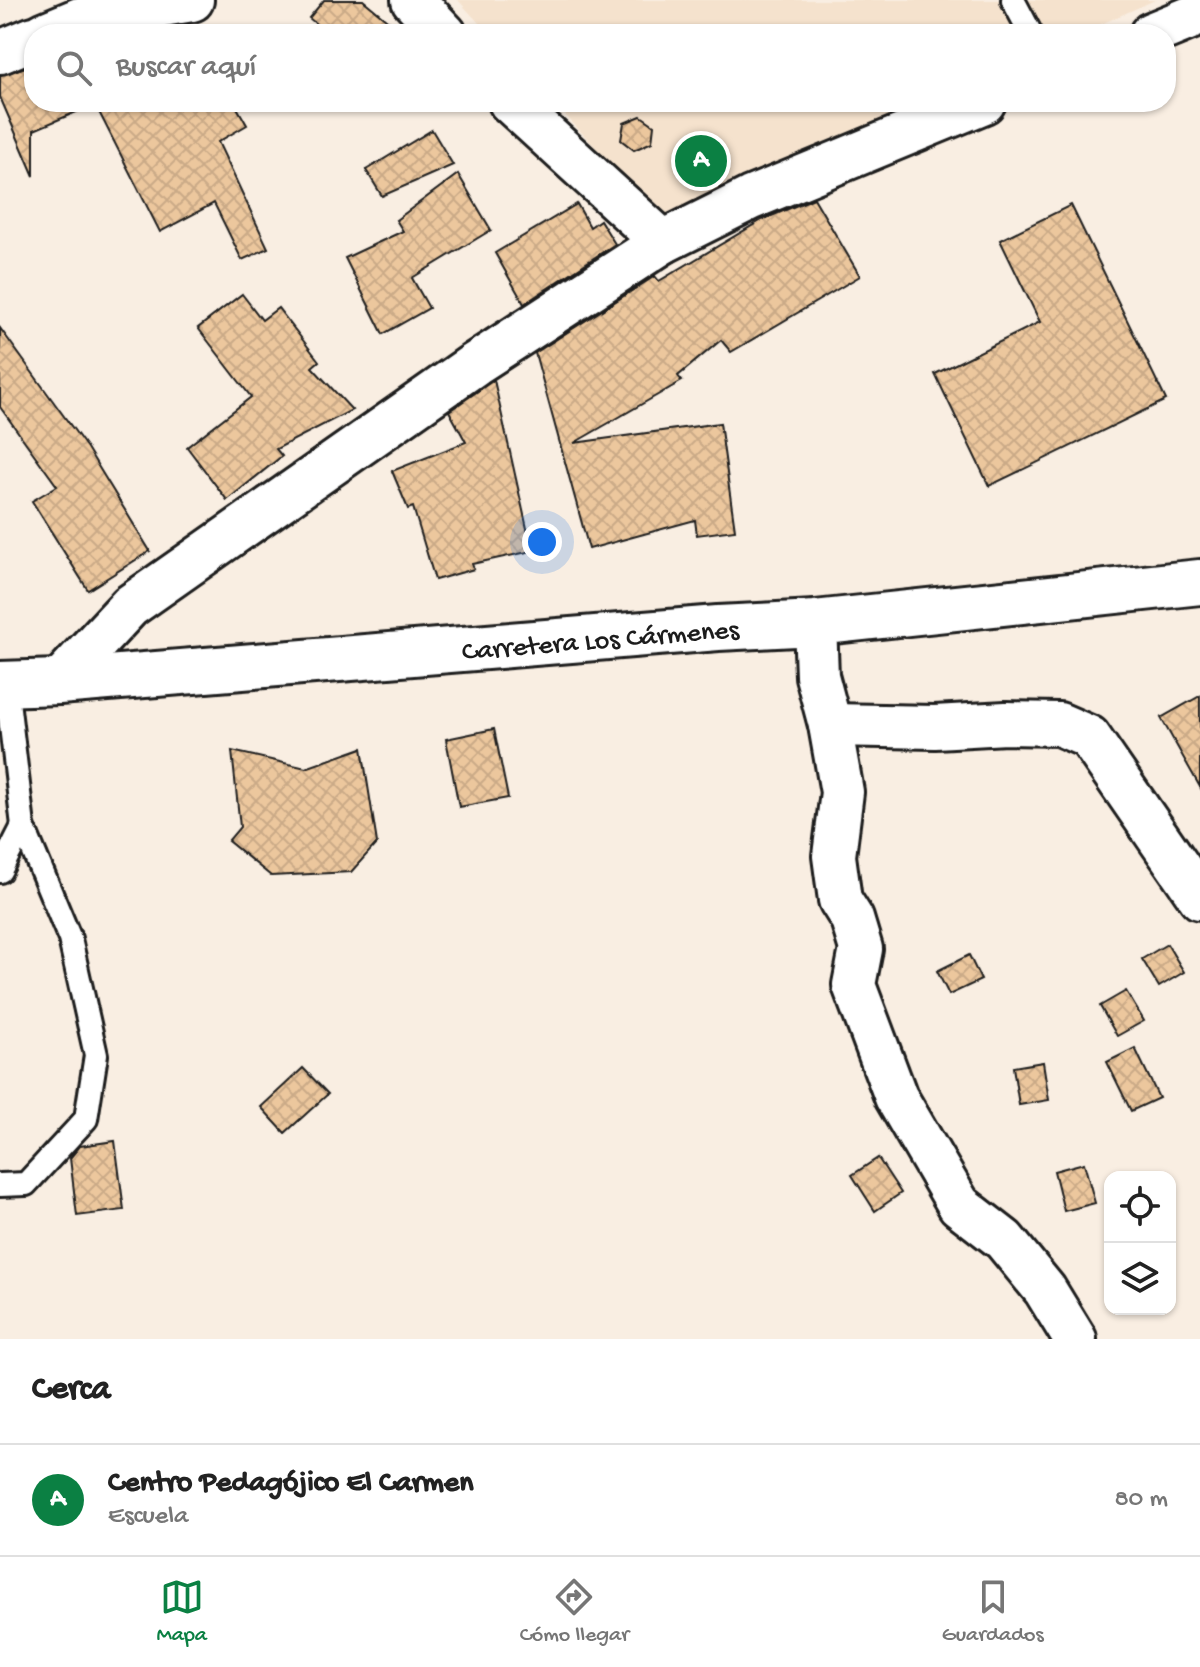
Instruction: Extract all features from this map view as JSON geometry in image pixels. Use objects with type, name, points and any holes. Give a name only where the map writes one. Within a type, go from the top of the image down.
[{"type":"main road","name":"Carretera Los Cármenes","points":[[3,684],[702,629],[815,623],[1200,582]]},
{"type":"street","points":[[68,24],[80,19],[192,0]]},
{"type":"street","points":[[413,0],[436,24]]},
{"type":"street","points":[[1176,24],[1200,14]]},
{"type":"street","points":[[0,52],[24,42]]},
{"type":"street","points":[[521,112],[663,242]]},
{"type":"street","points":[[59,682],[130,606],[475,364],[663,242],[751,198],[960,112]]},
{"type":"street","points":[[815,623],[817,676],[842,792],[834,856],[840,900],[852,919],[861,949],[854,985],[896,1097],[959,1205],[1004,1240],[1045,1290],[1075,1339]]},
{"type":"street","points":[[830,725],[935,727],[1059,724],[1089,737],[1200,898]]},
{"type":"lane","points":[[1013,0],[1026,24]]},
{"type":"lane","points":[[0,1185],[26,1184],[86,1119],[96,1055],[70,939],[23,826],[3,684]]},
{"type":"lane","points":[[0,871],[23,826]]},
{"type":"shaded area","points":[[458,0],[1155,0],[1101,24],[480,24]]},
{"type":"shaded area","points":[[562,112],[905,112],[663,220]]},
{"type":"building","points":[[324,0],[363,0],[392,24],[316,24],[309,18]]},
{"type":"building","points":[[24,68],[24,112],[76,112],[34,130],[34,176],[0,97],[0,75]]},
{"type":"building","points":[[99,112],[240,112],[247,125],[218,142],[268,248],[242,260],[214,203],[160,232]]},
{"type":"building","points":[[641,116],[654,125],[652,142],[634,150],[621,140],[624,123]]},
{"type":"building","points":[[432,130],[453,165],[382,196],[366,170]]},
{"type":"building","points":[[458,174],[491,230],[412,278],[429,308],[383,334],[345,258],[403,231],[396,220]]},
{"type":"building","points":[[814,198],[860,276],[731,352],[721,340],[678,376],[682,381],[574,443],[720,423],[735,530],[697,535],[695,520],[589,549],[535,353],[655,276],[659,281],[762,220]]},
{"type":"building","points":[[577,204],[590,227],[600,220],[615,244],[524,304],[495,253]]},
{"type":"building","points":[[1071,205],[1166,400],[989,486],[935,374],[1040,322],[1000,240]]},
{"type":"building","points":[[242,294],[262,320],[278,308],[319,361],[312,367],[352,410],[276,449],[282,456],[227,500],[187,447],[251,397],[198,328]]},
{"type":"building","points":[[0,328],[87,448],[150,551],[88,590],[32,501],[57,486],[0,407]]},
{"type":"building","points":[[494,380],[532,551],[472,564],[474,569],[435,580],[413,507],[408,509],[392,471],[466,442],[449,411]]},
{"type":"building","points":[[1200,696],[1200,787],[1161,718]]},
{"type":"building","points":[[494,729],[508,798],[459,807],[446,739]]},
{"type":"building","points":[[362,748],[377,843],[351,872],[271,876],[228,841],[240,827],[232,751],[306,768]]},
{"type":"building","points":[[1167,944],[1184,972],[1159,987],[1142,959]]},
{"type":"building","points":[[969,955],[981,980],[949,995],[937,971]]},
{"type":"building","points":[[1126,991],[1144,1021],[1117,1036],[1100,1006]]},
{"type":"building","points":[[1135,1048],[1159,1098],[1131,1111],[1107,1062]]},
{"type":"building","points":[[1043,1062],[1049,1100],[1019,1105],[1013,1067]]},
{"type":"building","points":[[303,1068],[328,1094],[285,1133],[261,1107]]},
{"type":"building","points":[[115,1141],[124,1210],[77,1216],[70,1158],[80,1146]]},
{"type":"building","points":[[878,1158],[901,1193],[875,1211],[852,1175]]},
{"type":"building","points":[[1084,1163],[1095,1203],[1064,1211],[1054,1171]]},
{"type":"place","name":"Centro Pedagójico El Carmen","points":[[701,161]]}]
